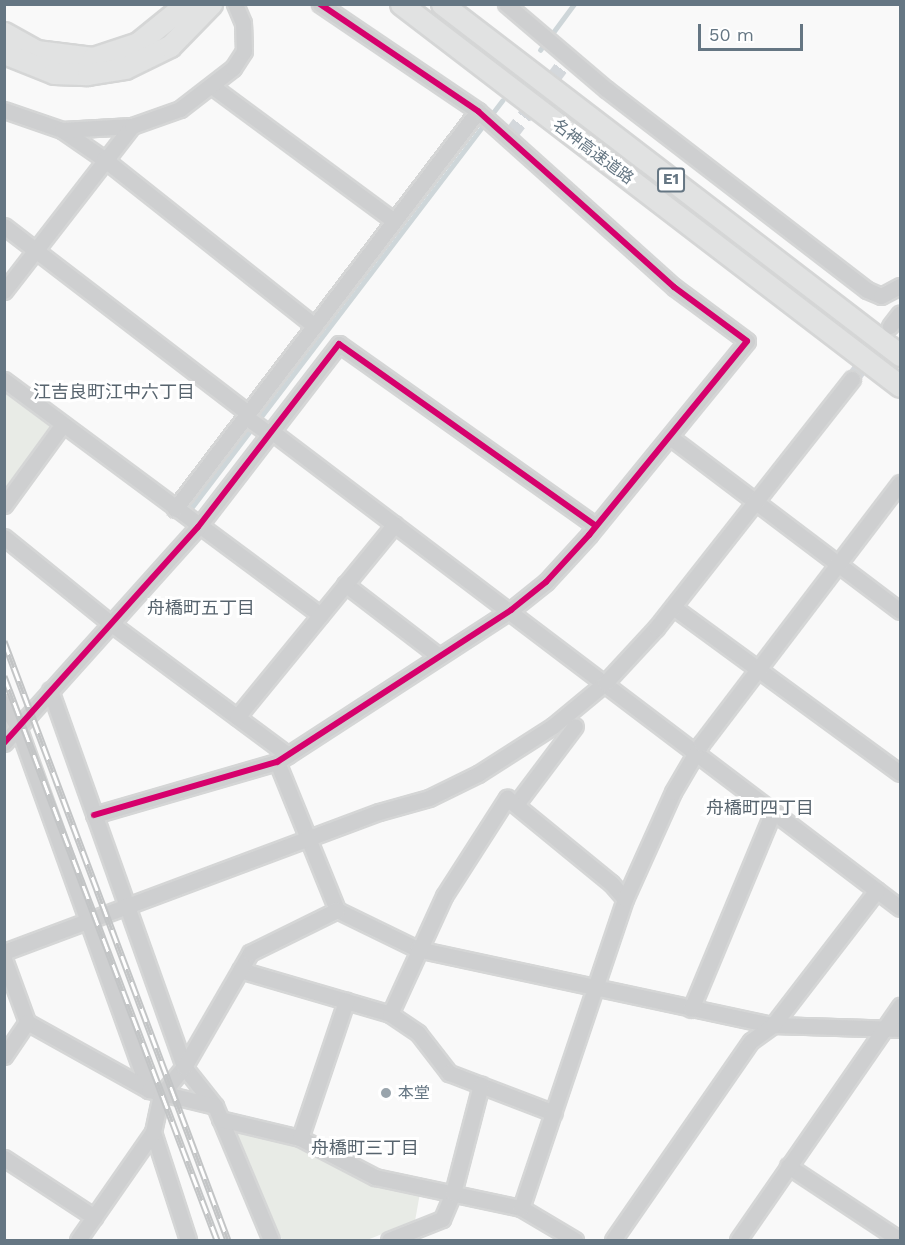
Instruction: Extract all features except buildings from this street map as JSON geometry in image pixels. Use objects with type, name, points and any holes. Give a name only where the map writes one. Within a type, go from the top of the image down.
[{"type":"highway","points":[[4,33],[36,51],[93,58],[138,43],[186,4]]},
{"type":"highway","points":[[4,53],[54,73],[88,74],[125,68],[170,46],[211,4]]},
{"type":"highway","points":[[384,4],[528,103]]},
{"type":"highway","name":"名神高速道路","points":[[400,4],[900,386]]},
{"type":"highway","name":"名神高速道路","points":[[441,4],[900,355]]},
{"type":"highway","points":[[466,4],[525,69]]},
{"type":"street","points":[[62,130],[132,126],[180,109],[213,87],[244,51],[243,23],[235,4]]},
{"type":"street","points":[[94,815],[282,759],[511,610],[546,582],[596,526],[747,341],[674,287],[480,112],[320,4]]},
{"type":"street","points":[[506,4],[554,47],[867,290],[881,296],[900,286]]},
{"type":"street","points":[[213,87],[394,221]]},
{"type":"street","points":[[4,110],[62,130],[104,159],[315,326]]},
{"type":"street","points":[[175,509],[248,417],[394,221],[480,112]]},
{"type":"street","points":[[4,291],[104,159],[132,126]]},
{"type":"street","points":[[4,226],[248,417],[511,610],[695,754],[900,908]]},
{"type":"street","points":[[890,326],[900,313]]},
{"type":"street","points":[[4,743],[110,622],[198,527],[268,432],[339,344],[596,526]]},
{"type":"street","points":[[4,952],[379,812],[429,798],[478,774],[553,726],[605,683],[674,607],[758,504],[852,379]]},
{"type":"street","points":[[4,380],[198,527],[320,615]]},
{"type":"street","points":[[4,505],[63,424]]},
{"type":"street","points":[[670,437],[900,611]]},
{"type":"street","points":[[521,1208],[625,899],[649,839],[695,754],[900,483]]},
{"type":"street","points":[[237,717],[395,524]]},
{"type":"street","points":[[4,537],[110,622],[237,717],[282,759],[307,840],[337,910],[417,949],[691,1009],[773,1025],[900,1029]]},
{"type":"street","points":[[345,584],[439,656]]},
{"type":"street","points":[[674,607],[745,663],[759,668],[900,773]]},
{"type":"street","points":[[50,690],[183,1067],[218,1113],[271,1240]]},
{"type":"street","points":[[4,703],[18,727],[89,922],[155,1093],[153,1132],[188,1240]]},
{"type":"street","points":[[517,803],[575,726]]},
{"type":"street","points":[[390,1014],[417,949],[444,896],[507,798],[517,803],[625,899]]},
{"type":"street","points":[[691,1009],[773,812]]},
{"type":"street","points":[[613,1240],[751,1041],[773,1025],[877,890]]},
{"type":"street","points":[[155,1093],[183,1067],[250,953],[337,910]]},
{"type":"street","points":[[4,959],[27,1022],[155,1093],[300,1138],[375,1177],[521,1208],[575,1240]]},
{"type":"street","points":[[240,970],[390,1014],[418,1033],[449,1073],[554,1113]]},
{"type":"street","points":[[300,1138],[346,1001]]},
{"type":"street","points":[[741,1240],[788,1166],[900,1006]]},
{"type":"street","points":[[4,1056],[27,1022]]},
{"type":"street","points":[[389,1240],[442,1219],[453,1193],[481,1085]]},
{"type":"street","points":[[78,1240],[153,1132]]},
{"type":"street","points":[[4,1158],[94,1217]]},
{"type":"street","points":[[788,1166],[900,1240]]},
{"type":"shaded area","points":[[5,389],[53,425],[5,492]]},
{"type":"shaded area","points":[[233,1130],[300,1147],[375,1182],[420,1193],[415,1221],[367,1240],[282,1240]]},
{"type":"waterway","points":[[540,50],[574,4]]},
{"type":"waterway","points":[[192,507],[502,101]]},
{"type":"tunnel","points":[[510,135],[568,58]]},
{"type":"tunnel","points":[[852,379],[885,334]]},
{"type":"railway","points":[[4,641],[228,1240]]},
{"type":"railway","points":[[4,676],[217,1240]]},
{"type":"cycle path","points":[[94,815],[277,762],[511,610],[546,582],[589,535],[747,341],[674,287],[478,111],[320,4]]},
{"type":"cycle path","points":[[4,743],[198,527],[339,344],[596,526]]},
{"type":"place","name":"本堂","points":[[386,1093]]},
{"type":"district","name":"江吉良町江中六丁目","points":[[114,392]]},
{"type":"district","name":"舟橋町五丁目","points":[[201,608]]},
{"type":"district","name":"舟橋町四丁目","points":[[760,808]]},
{"type":"district","name":"舟橋町三丁目","points":[[365,1148]]}]
